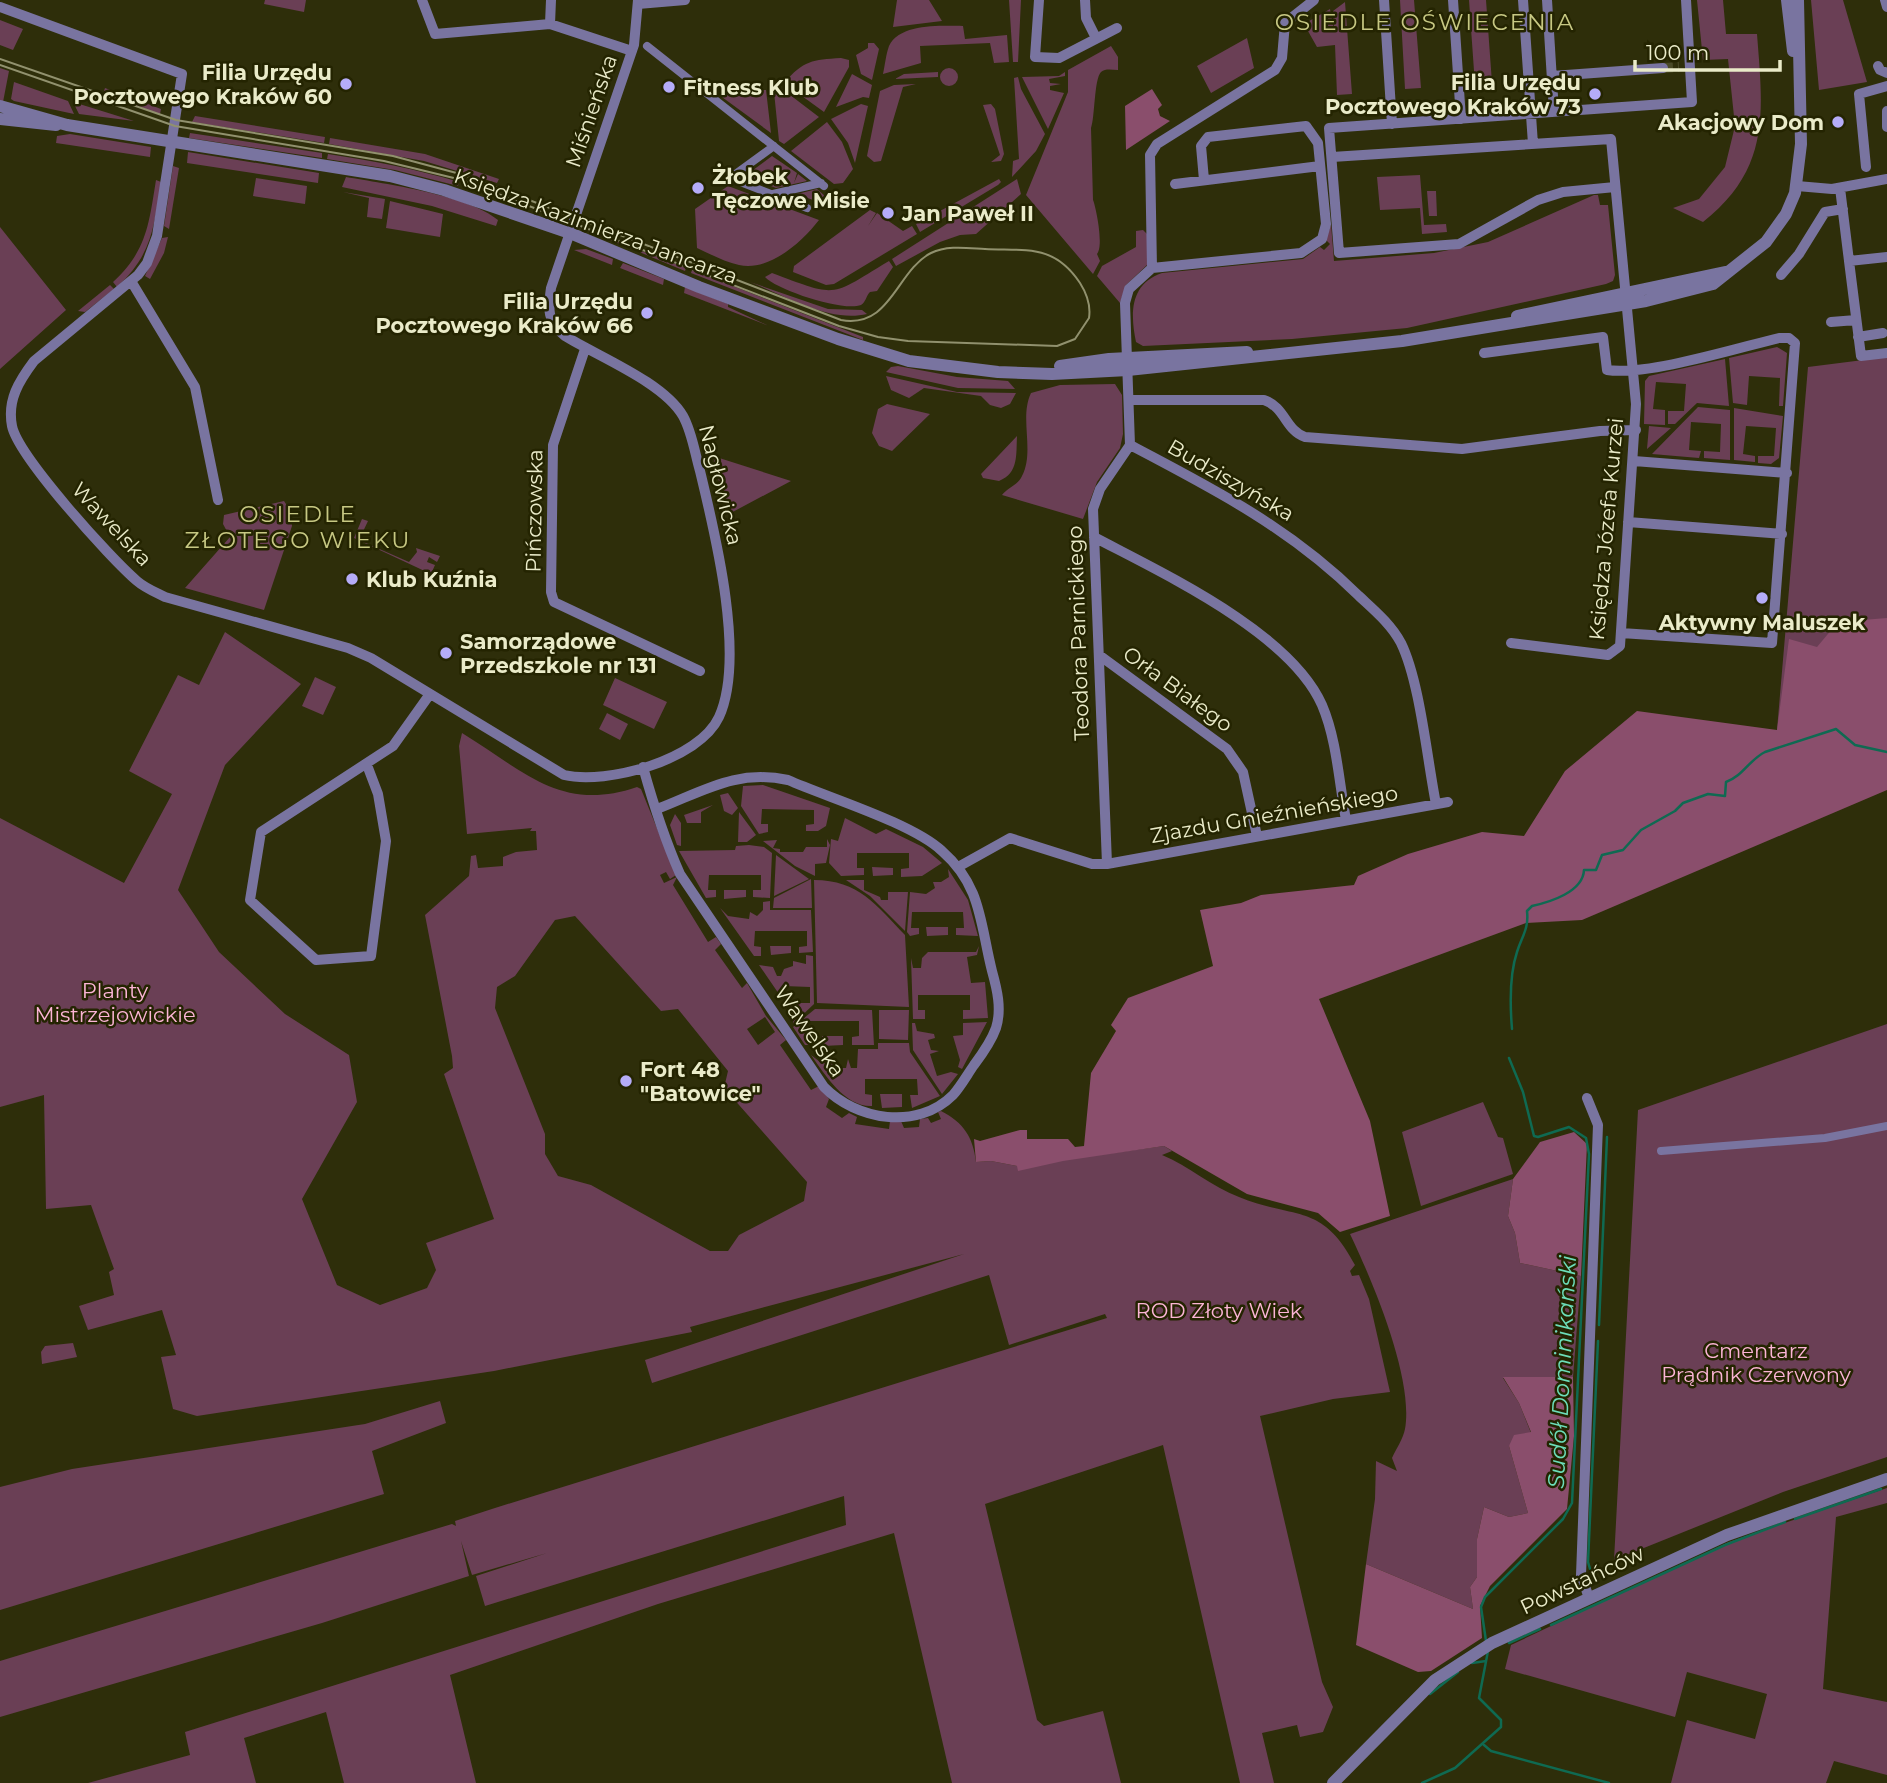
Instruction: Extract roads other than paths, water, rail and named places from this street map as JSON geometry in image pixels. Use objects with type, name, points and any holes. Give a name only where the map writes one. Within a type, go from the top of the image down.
[{"type":"street","points":[[422,0],[435,34],[550,24],[632,51]]},
{"type":"street","points":[[550,24],[551,0]]},
{"type":"street","points":[[638,2],[685,0]]},
{"type":"street","points":[[1039,0],[1035,57],[1059,58],[1117,28]]},
{"type":"street","points":[[1085,0],[1086,18],[1096,38]]},
{"type":"street","points":[[1152,268],[1149,163],[1153,147],[1275,70],[1282,58],[1285,23],[1291,15],[1314,0]]},
{"type":"street","points":[[1384,0],[1392,124]]},
{"type":"street","points":[[1452,0],[1461,119]]},
{"type":"street","points":[[1332,157],[1533,144],[1523,0]]},
{"type":"street","points":[[1547,0],[1554,112]]},
{"type":"street","points":[[1615,187],[1563,192],[1538,200],[1460,244],[1339,253],[1329,128],[1692,102],[1684,67],[1686,0]]},
{"type":"street","points":[[1787,0],[1799,82]]},
{"type":"street","points":[[1798,0],[1799,82]]},
{"type":"street","points":[[1885,0],[1887,7]]},
{"type":"street","name":"Miśnieńska","points":[[570,233],[632,51],[638,2]]},
{"type":"street","name":"Wawelska","points":[[0,8],[182,74],[158,236],[147,262],[131,281],[34,361],[20,379],[13,397],[11,422],[27,459],[106,549],[147,588],[165,597],[348,648],[378,662],[564,775],[595,779],[676,755]]},
{"type":"street","points":[[647,46],[822,185],[772,195]]},
{"type":"street","points":[[1552,76],[1663,68]]},
{"type":"street","name":"Księdza Kazimierza Jancarza","points":[[0,106],[67,125],[390,176],[444,190],[570,233],[699,287],[883,354],[933,366],[1021,372],[1382,343],[1713,284],[1725,272],[1751,256],[1771,236],[1786,214],[1797,186],[1801,144],[1799,82]]},
{"type":"street","points":[[1866,167],[1859,94],[1887,86]]},
{"type":"street","points":[[1887,111],[1887,127]]},
{"type":"street","name":"Księdza Kazimierza Jancarza","points":[[0,119],[34,125],[67,125]]},
{"type":"street","points":[[1130,445],[1126,297],[1135,282],[1152,268],[1310,250],[1325,232],[1318,143],[1306,126],[1213,136],[1204,140],[1201,146],[1203,180]]},
{"type":"street","name":"Księdza Józefa Kurzei","points":[[1511,643],[1608,655],[1620,646],[1636,430],[1634,369],[1611,139],[1533,144]]},
{"type":"street","points":[[774,146],[730,178],[807,208]]},
{"type":"street","points":[[1175,184],[1321,166]]},
{"type":"street","points":[[1797,186],[1840,188],[1887,179]]},
{"type":"street","points":[[1840,188],[1861,356],[1887,353]]},
{"type":"street","points":[[1781,275],[1799,254],[1825,212],[1843,209]]},
{"type":"street","name":"Nagłowicka","points":[[570,233],[551,288],[550,318],[554,327],[585,349],[656,390],[682,414],[709,508],[723,578],[728,628],[724,702],[708,733],[676,755]]},
{"type":"street","points":[[1849,261],[1887,257]]},
{"type":"street","points":[[131,281],[195,387],[218,500]]},
{"type":"street","points":[[1831,322],[1856,320]]},
{"type":"street","points":[[1858,337],[1883,333]]},
{"type":"street","points":[[1484,353],[1603,337],[1607,370],[1634,369],[1779,338],[1789,338],[1796,343],[1772,643],[1621,633]]},
{"type":"street","name":"Pińczowska","points":[[585,349],[553,445],[551,592],[554,602],[700,671]]},
{"type":"street","points":[[1129,400],[1264,400],[1278,407],[1297,435],[1305,437],[1462,449],[1600,431],[1636,430]]},
{"type":"street","name":"Teodora Parnickiego","points":[[1107,864],[1094,537],[1095,499],[1130,445]]},
{"type":"street","name":"Budziszyńska","points":[[1130,445],[1242,504],[1281,529],[1332,569],[1392,628],[1407,659],[1436,804]]},
{"type":"street","points":[[1634,461],[1787,473]]},
{"type":"street","points":[[1628,522],[1782,534]]},
{"type":"street","points":[[1094,537],[1223,608],[1277,651],[1299,673],[1317,696],[1328,723],[1346,820]]},
{"type":"street","name":"Orła Białego","points":[[1099,655],[1227,749],[1243,772],[1257,836]]},
{"type":"street","points":[[367,765],[382,810],[386,841],[371,956],[316,960],[250,900],[261,832],[367,765],[402,736],[430,694]]},
{"type":"street","name":"Wawelska","points":[[643,766],[657,810],[675,863],[698,904],[824,1087],[837,1101],[853,1110],[873,1115],[910,1116],[936,1107],[953,1094],[985,1050],[996,1026],[998,1001],[980,906],[958,867],[941,849],[913,832],[788,780],[772,777],[746,776],[657,810]]},
{"type":"street","name":"Zjazdu Gnieźnieńskiego","points":[[1107,864],[1448,802]]},
{"type":"street","points":[[958,867],[1010,838],[1092,864],[1107,864]]},
{"type":"street","points":[[1587,1098],[1598,1125],[1581,1575],[1589,1598]]},
{"type":"street","points":[[1661,1151],[1825,1138],[1887,1126]]},
{"type":"street","name":"Powstańców","points":[[1333,1783],[1422,1691],[1492,1643],[1727,1535],[1887,1479]]},
{"type":"waterway","name":"Sudół Dominikański","points":[[1512,1029],[1511,981],[1517,952],[1526,928],[1527,911],[1532,906],[1556,899],[1572,890],[1582,878],[1584,870],[1596,870],[1602,855],[1623,850],[1641,830],[1675,811],[1683,803],[1708,794],[1725,796],[1726,782],[1765,752],[1836,729],[1855,745],[1887,752]]},
{"type":"waterway","name":"Sudół Dominikański","points":[[1486,1641],[1481,1607],[1485,1597],[1563,1519],[1572,1503],[1589,1154],[1586,1138],[1569,1127],[1534,1136],[1523,1092],[1509,1058]]},
{"type":"waterway","points":[[1599,1325],[1607,1137]]},
{"type":"waterway","points":[[1592,1576],[1588,1562],[1598,1341]]},
{"type":"waterway","points":[[1795,1519],[1881,1489]]},
{"type":"waterway","points":[[1551,1625],[1725,1545],[1785,1522]]},
{"type":"waterway","points":[[1509,1643],[1540,1629]]},
{"type":"waterway","name":"Sudół Dominikański","points":[[1422,1783],[1455,1768],[1501,1727],[1501,1720],[1479,1698],[1488,1651]]},
{"type":"waterway","points":[[1472,1663],[1486,1661]]},
{"type":"waterway","points":[[1430,1694],[1458,1672]]},
{"type":"waterway","points":[[1484,1745],[1491,1751],[1609,1783]]},
{"type":"tunnel","points":[[1663,68],[1679,67]]},
{"type":"tram line","points":[[0,59],[176,120],[393,156],[464,175],[841,320],[858,320],[871,316],[892,297],[919,261],[937,250],[957,248],[1027,250],[1050,256],[1070,270],[1080,283],[1088,300],[1089,318],[1075,339],[1057,346],[908,341],[878,337],[839,326],[462,180],[384,161],[175,126],[0,65]]},
{"type":"place","name":"Filia Urzędu Pocztowego Kraków 60","points":[[346,84]]},
{"type":"place","name":"Fitness Klub","points":[[669,87]]},
{"type":"place","name":"Filia Urzędu Pocztowego Kraków 73","points":[[1595,94]]},
{"type":"place","name":"Akacjowy Dom","points":[[1838,122]]},
{"type":"place","name":"Żłobek Tęczowe Misie","points":[[698,188]]},
{"type":"place","name":"Jan Paweł II","points":[[888,213]]},
{"type":"place","name":"Filia Urzędu Pocztowego Kraków 66","points":[[647,313]]},
{"type":"place","name":"Klub Kuźnia","points":[[352,579]]},
{"type":"place","name":"Aktywny Maluszek","points":[[1762,598]]},
{"type":"place","name":"Samorządowe Przedszkole nr 131","points":[[446,653]]},
{"type":"place","name":"Fort 48 \"Batowice\"","points":[[626,1081]]},
{"type":"district","name":"OSIEDLE OŚWIECENIA","points":[[1425,22]]},
{"type":"district","name":"OSIEDLE ZŁOTEGO WIEKU","points":[[298,527]]},
{"type":"park label","name":"Planty Mistrzejowickie","points":[[115,1002]]},
{"type":"park label","name":"ROD Złoty Wiek","points":[[1219,1310]]},
{"type":"park label","name":"Cmentarz Prądnik Czerwony","points":[[1756,1362]]}]
